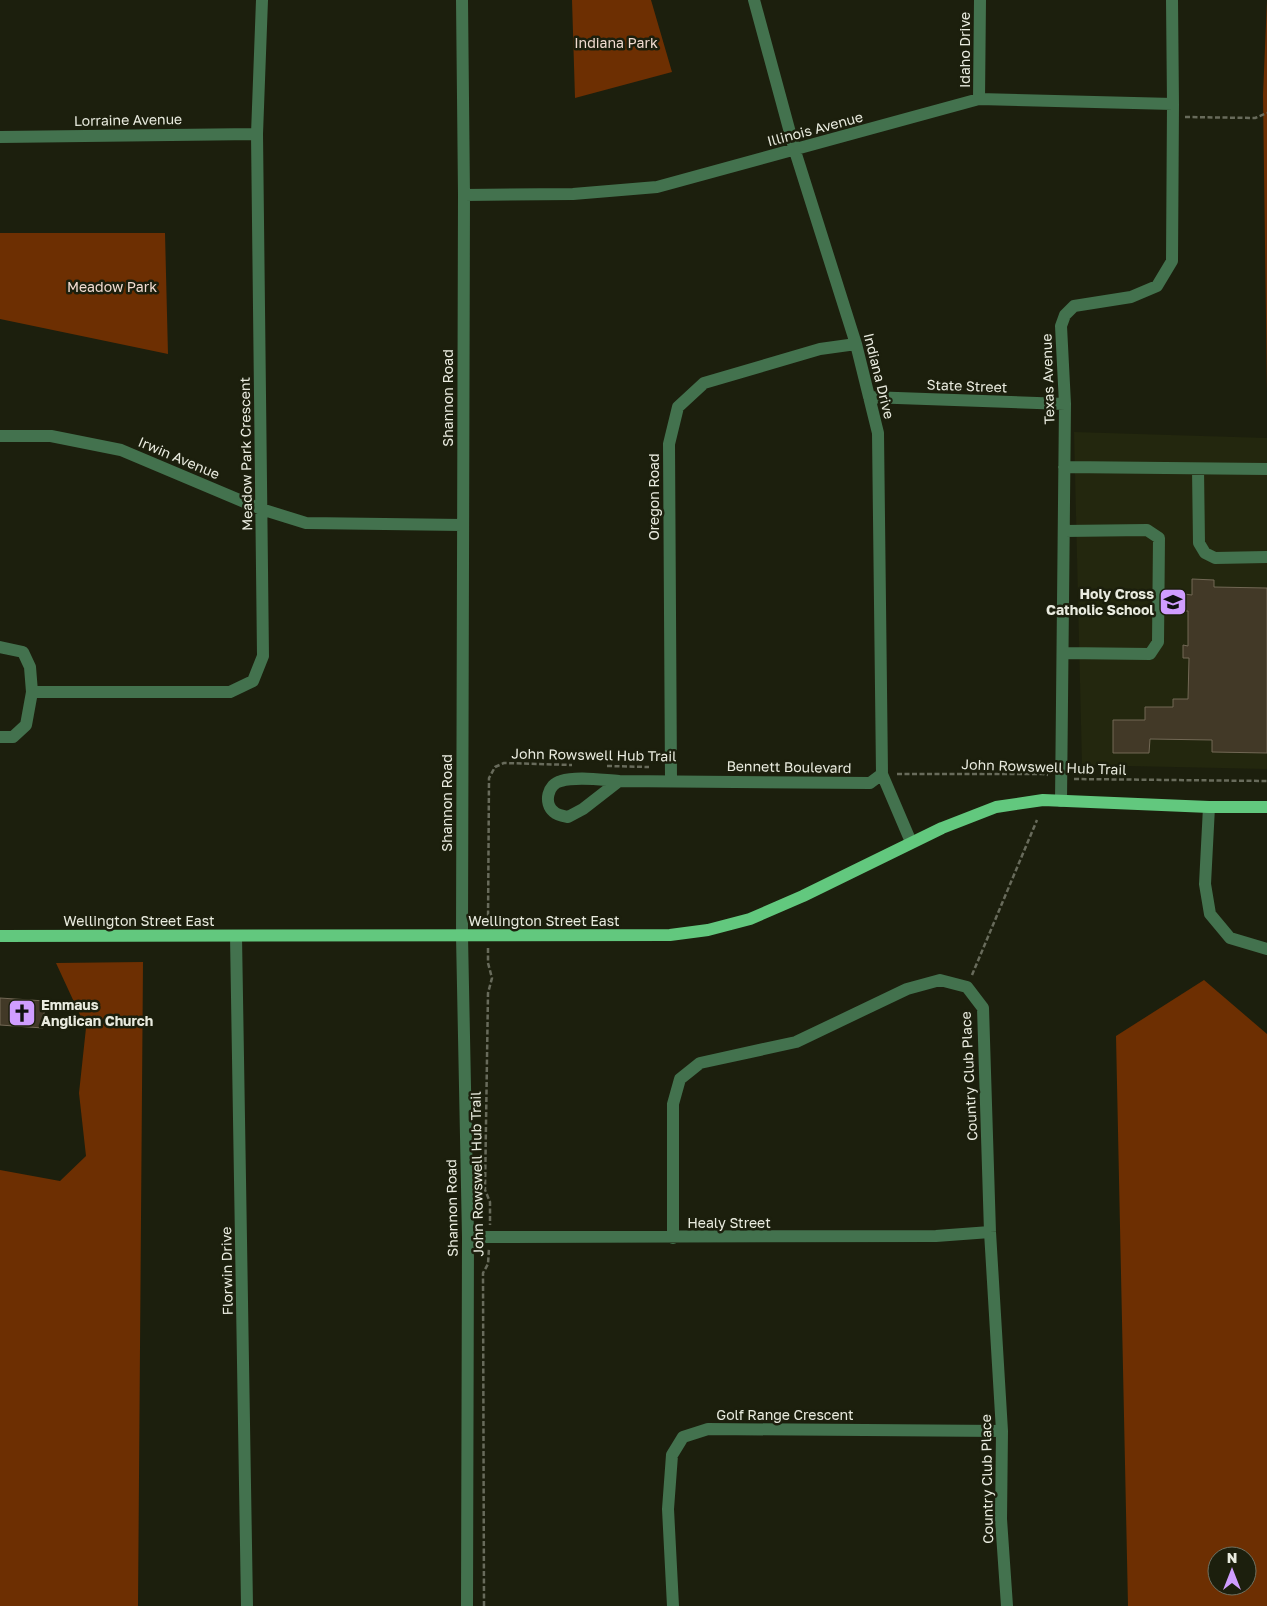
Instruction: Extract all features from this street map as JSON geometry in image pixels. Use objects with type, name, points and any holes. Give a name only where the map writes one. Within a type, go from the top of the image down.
[{"type":"main road","name":"Wellington Street East","points":[[0,936],[670,935],[708,930],[750,919],[803,896],[911,842],[996,807],[1041,800],[1062,801]]},
{"type":"main road","points":[[1062,801],[1209,807],[1267,807]]},
{"type":"street","name":"Meadow Park Crescent","points":[[32,692],[230,692],[253,680],[262,656],[257,134],[262,0]]},
{"type":"street","name":"Shannon Road","points":[[462,0],[464,195],[462,936],[468,1237],[467,1606]]},
{"type":"street","name":"Indiana Drive","points":[[754,0],[794,150],[856,344],[878,433],[882,774]]},
{"type":"street","name":"Idaho Drive","points":[[979,100],[980,0]]},
{"type":"street","name":"Texas Avenue","points":[[1062,801],[1065,404],[1061,326],[1065,315],[1074,306],[1131,297],[1157,286],[1172,261],[1172,0]]},
{"type":"street","name":"Illinois Avenue","points":[[464,195],[573,194],[657,187],[979,100],[1173,104]]},
{"type":"street","name":"Lorraine Avenue","points":[[0,137],[257,134]]},
{"type":"street","name":"Oregon Road","points":[[671,774],[669,444],[678,407],[704,383],[820,349],[856,344]]},
{"type":"street","name":"State Street","points":[[869,397],[1065,404]]},
{"type":"street","name":"Irwin Avenue","points":[[0,436],[51,436],[121,450],[261,509],[306,523],[463,525]]},
{"type":"street","points":[[1064,467],[1267,469]]},
{"type":"street","points":[[1198,469],[1199,543],[1205,553],[1215,558],[1267,557]]},
{"type":"street","points":[[1063,653],[1150,654],[1158,642],[1159,538],[1147,530],[1064,531]]},
{"type":"street","points":[[0,647],[22,652],[30,667],[32,692],[26,725],[13,737],[0,737]]},
{"type":"street","name":"Bennett Boulevard","points":[[620,781],[583,809],[568,817],[555,814],[550,808],[547,797],[550,789],[558,782],[567,779],[620,781],[671,774],[870,783],[882,774]]},
{"type":"street","points":[[882,774],[911,842]]},
{"type":"street","points":[[1209,807],[1205,884],[1210,914],[1230,938],[1267,949]]},
{"type":"street","name":"Florwin Drive","points":[[236,936],[247,1606]]},
{"type":"street","points":[[673,1238],[673,1104],[680,1079],[700,1063],[796,1042],[907,989],[940,980],[967,987]]},
{"type":"street","name":"Country Club Place","points":[[967,987],[983,1008],[990,1232],[1002,1431],[1001,1519],[1007,1606]]},
{"type":"street","name":"Healy Street","points":[[468,1237],[936,1236],[990,1232]]},
{"type":"street","name":"Golf Range Crescent","points":[[673,1606],[668,1509],[672,1455],[683,1437],[708,1429],[1002,1431]]},
{"type":"path","points":[[1173,117],[1255,118],[1267,113]]},
{"type":"path","name":"John Rowswell Hub Trail","points":[[484,1606],[484,1273],[488,1264],[490,1237],[490,1202],[485,1190],[488,993],[492,978],[488,963],[489,778],[495,767],[504,763],[573,765]]},
{"type":"path","name":"John Rowswell Hub Trail","points":[[602,766],[671,774]]},
{"type":"path","name":"John Rowswell Hub Trail","points":[[882,774],[1043,774],[1062,779],[1267,781]]},
{"type":"path","points":[[967,987],[1037,820]]},
{"type":"shaded area","name":"Holy Cross Catholic School","points":[[1074,432],[1267,438],[1267,769],[1082,765]]},
{"type":"green space","name":"Indiana Park","points":[[572,0],[651,0],[672,72],[575,98]]},
{"type":"green space","points":[[1267,0],[1267,392],[1263,95]]},
{"type":"green space","name":"Meadow Park","points":[[0,233],[165,233],[168,354],[0,319]]},
{"type":"green space","points":[[143,962],[138,1606],[0,1606],[0,1170],[60,1181],[86,1156],[79,1093],[86,1028],[56,963]]},
{"type":"green space","points":[[1204,980],[1267,1034],[1267,1606],[1128,1606],[1116,1036]]},
{"type":"building","points":[[1192,579],[1214,580],[1214,587],[1267,588],[1267,753],[1212,752],[1212,740],[1150,739],[1149,753],[1113,753],[1113,720],[1145,720],[1145,707],[1173,707],[1173,699],[1188,699],[1189,658],[1183,658],[1183,645],[1188,646],[1188,611],[1184,611],[1184,594],[1192,595]]},
{"type":"building","name":"Emmaus Anglican Church","points":[[0,998],[45,1001],[43,1028],[0,1025]]},
{"type":"place","name":"Holy Cross Catholic School","points":[[1173,602]]},
{"type":"place","name":"Emmaus Anglican Church","points":[[22,1013]]}]
